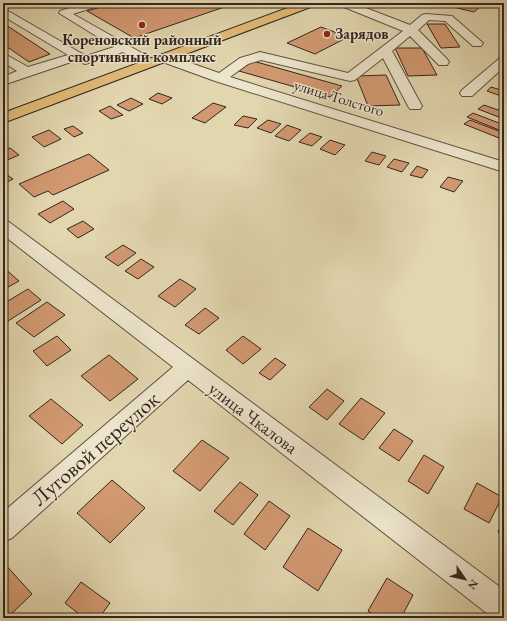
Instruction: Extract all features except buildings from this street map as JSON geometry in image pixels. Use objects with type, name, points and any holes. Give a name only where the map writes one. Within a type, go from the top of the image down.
[{"type":"main road","points":[[3,118],[312,3]]},
{"type":"street","points":[[97,3],[64,13],[150,63]]},
{"type":"street","points":[[343,3],[411,30],[443,62]]},
{"type":"street","points":[[3,11],[85,60],[124,48]]},
{"type":"street","points":[[220,78],[244,61],[260,56],[350,77],[426,17],[448,18],[477,43]]},
{"type":"street","points":[[385,50],[415,106]]},
{"type":"street","points":[[4,79],[77,56]]},
{"type":"street","points":[[3,57],[27,72]]},
{"type":"street","name":"улица Толстого","points":[[164,58],[220,78],[504,168]]},
{"type":"street","points":[[467,92],[504,61]]},
{"type":"street","name":"улица Чкалова","points":[[3,226],[187,368],[504,608]]},
{"type":"street","name":"Луговой переулок","points":[[3,529],[187,368]]},
{"type":"place","name":"Кореновский районный спортивный комплекс","points":[[142,25]]},
{"type":"place","name":"Зарядов","points":[[327,34]]}]
